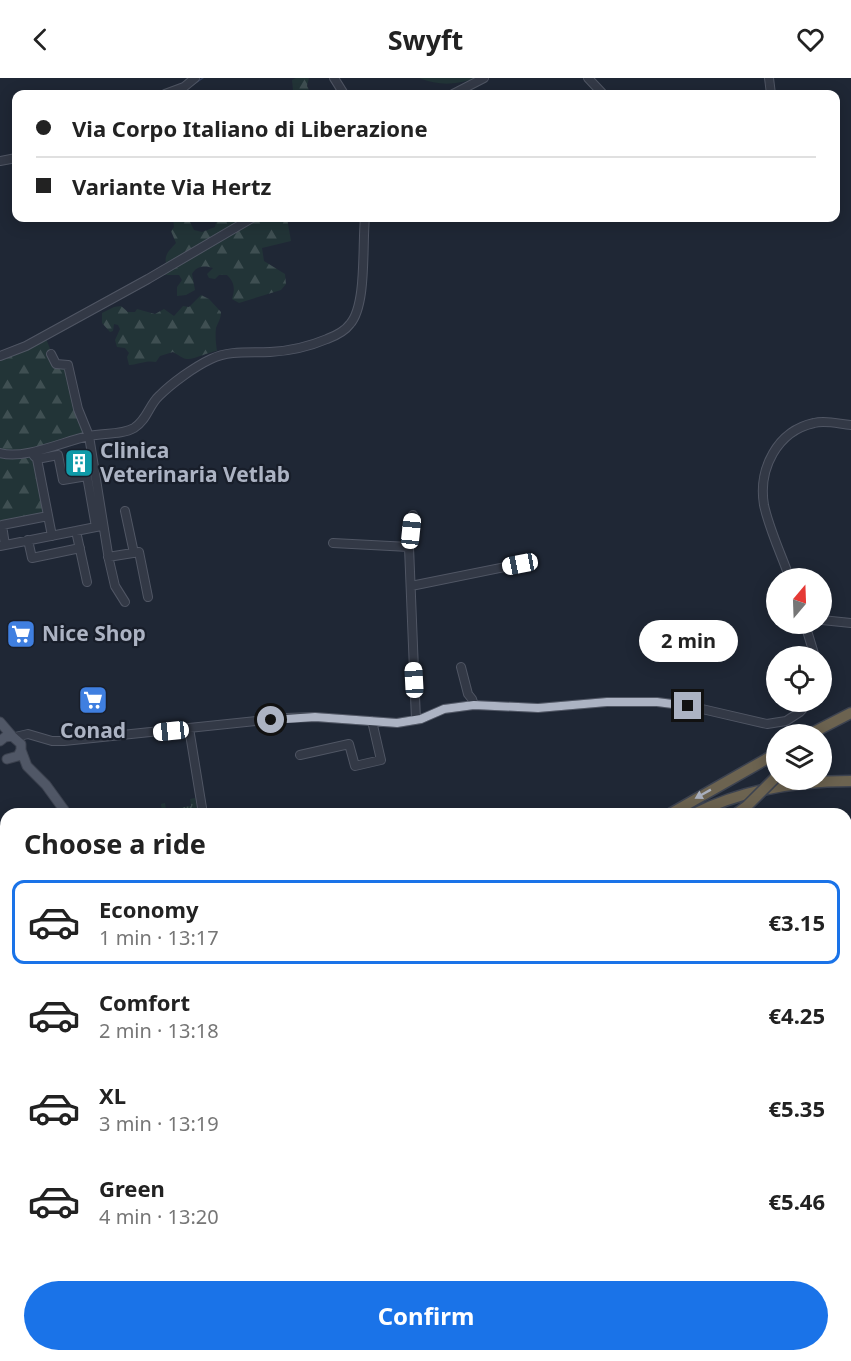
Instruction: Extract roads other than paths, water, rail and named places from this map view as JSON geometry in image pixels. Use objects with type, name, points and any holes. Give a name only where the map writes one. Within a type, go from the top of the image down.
[{"type":"highway","points":[[830,724],[851,713]]},
{"type":"highway","points":[[832,728],[851,713]]},
{"type":"highway","points":[[680,808],[766,759]]},
{"type":"highway","points":[[707,808],[725,800],[781,785],[851,781]]},
{"type":"highway","points":[[744,808],[766,787]]},
{"type":"main road","points":[[0,722],[22,748],[27,766]]},
{"type":"main road","points":[[0,728],[0,740]]},
{"type":"main road","points":[[0,740],[13,737]]},
{"type":"main road","points":[[3,757],[16,758],[22,748]]},
{"type":"main road","points":[[3,757],[27,766],[46,785],[63,808]]},
{"type":"street","points":[[176,90],[195,78]]},
{"type":"street","points":[[461,90],[484,78]]},
{"type":"street","points":[[588,78],[599,90]]},
{"type":"street","points":[[0,356],[26,346],[245,222]]},
{"type":"street","points":[[0,453],[30,452],[89,436],[133,428],[141,422],[158,397],[192,370],[213,358],[228,353],[300,349],[330,338],[349,327],[357,315],[361,300],[364,222]]},
{"type":"street","points":[[51,354],[56,364],[68,364],[78,409],[89,436],[100,526]]},
{"type":"street","points":[[786,568],[764,506],[766,467],[777,446],[803,426],[824,422],[851,425]]},
{"type":"street","points":[[30,452],[37,459],[52,536]]},
{"type":"street","points":[[37,459],[58,455],[63,480],[87,476],[115,586],[125,602]]},
{"type":"street","points":[[125,511],[134,553]]},
{"type":"street","points":[[413,515],[409,548],[416,720]]},
{"type":"street","points":[[48,516],[2,525],[2,546],[100,526]]},
{"type":"street","points":[[76,531],[87,582]]},
{"type":"street","points":[[28,540],[32,558],[80,548]]},
{"type":"street","points":[[333,543],[409,548]]},
{"type":"street","points":[[108,557],[139,552],[148,597]]},
{"type":"street","points":[[411,586],[520,564]]},
{"type":"street","points":[[832,621],[851,623]]},
{"type":"street","points":[[461,668],[468,694],[474,705]]},
{"type":"street","points":[[13,737],[28,734],[52,741],[64,741],[315,717],[397,723],[416,720],[444,709],[474,705],[538,708],[607,702],[657,702],[688,706],[766,724],[786,721],[800,712]]},
{"type":"street","points":[[300,755],[349,744],[355,766],[381,760],[372,721]]},
{"type":"street","points":[[189,729],[201,808]]},
{"type":"street","points":[[22,748],[25,740],[35,735]]},
{"type":"waterway","points":[[185,90],[203,78]]},
{"type":"place","name":"Clinica Veterinaria Vetlab","points":[[79,463]]},
{"type":"place","name":"Nice Shop","points":[[21,634]]},
{"type":"place","name":"Conad","points":[[93,700]]}]
